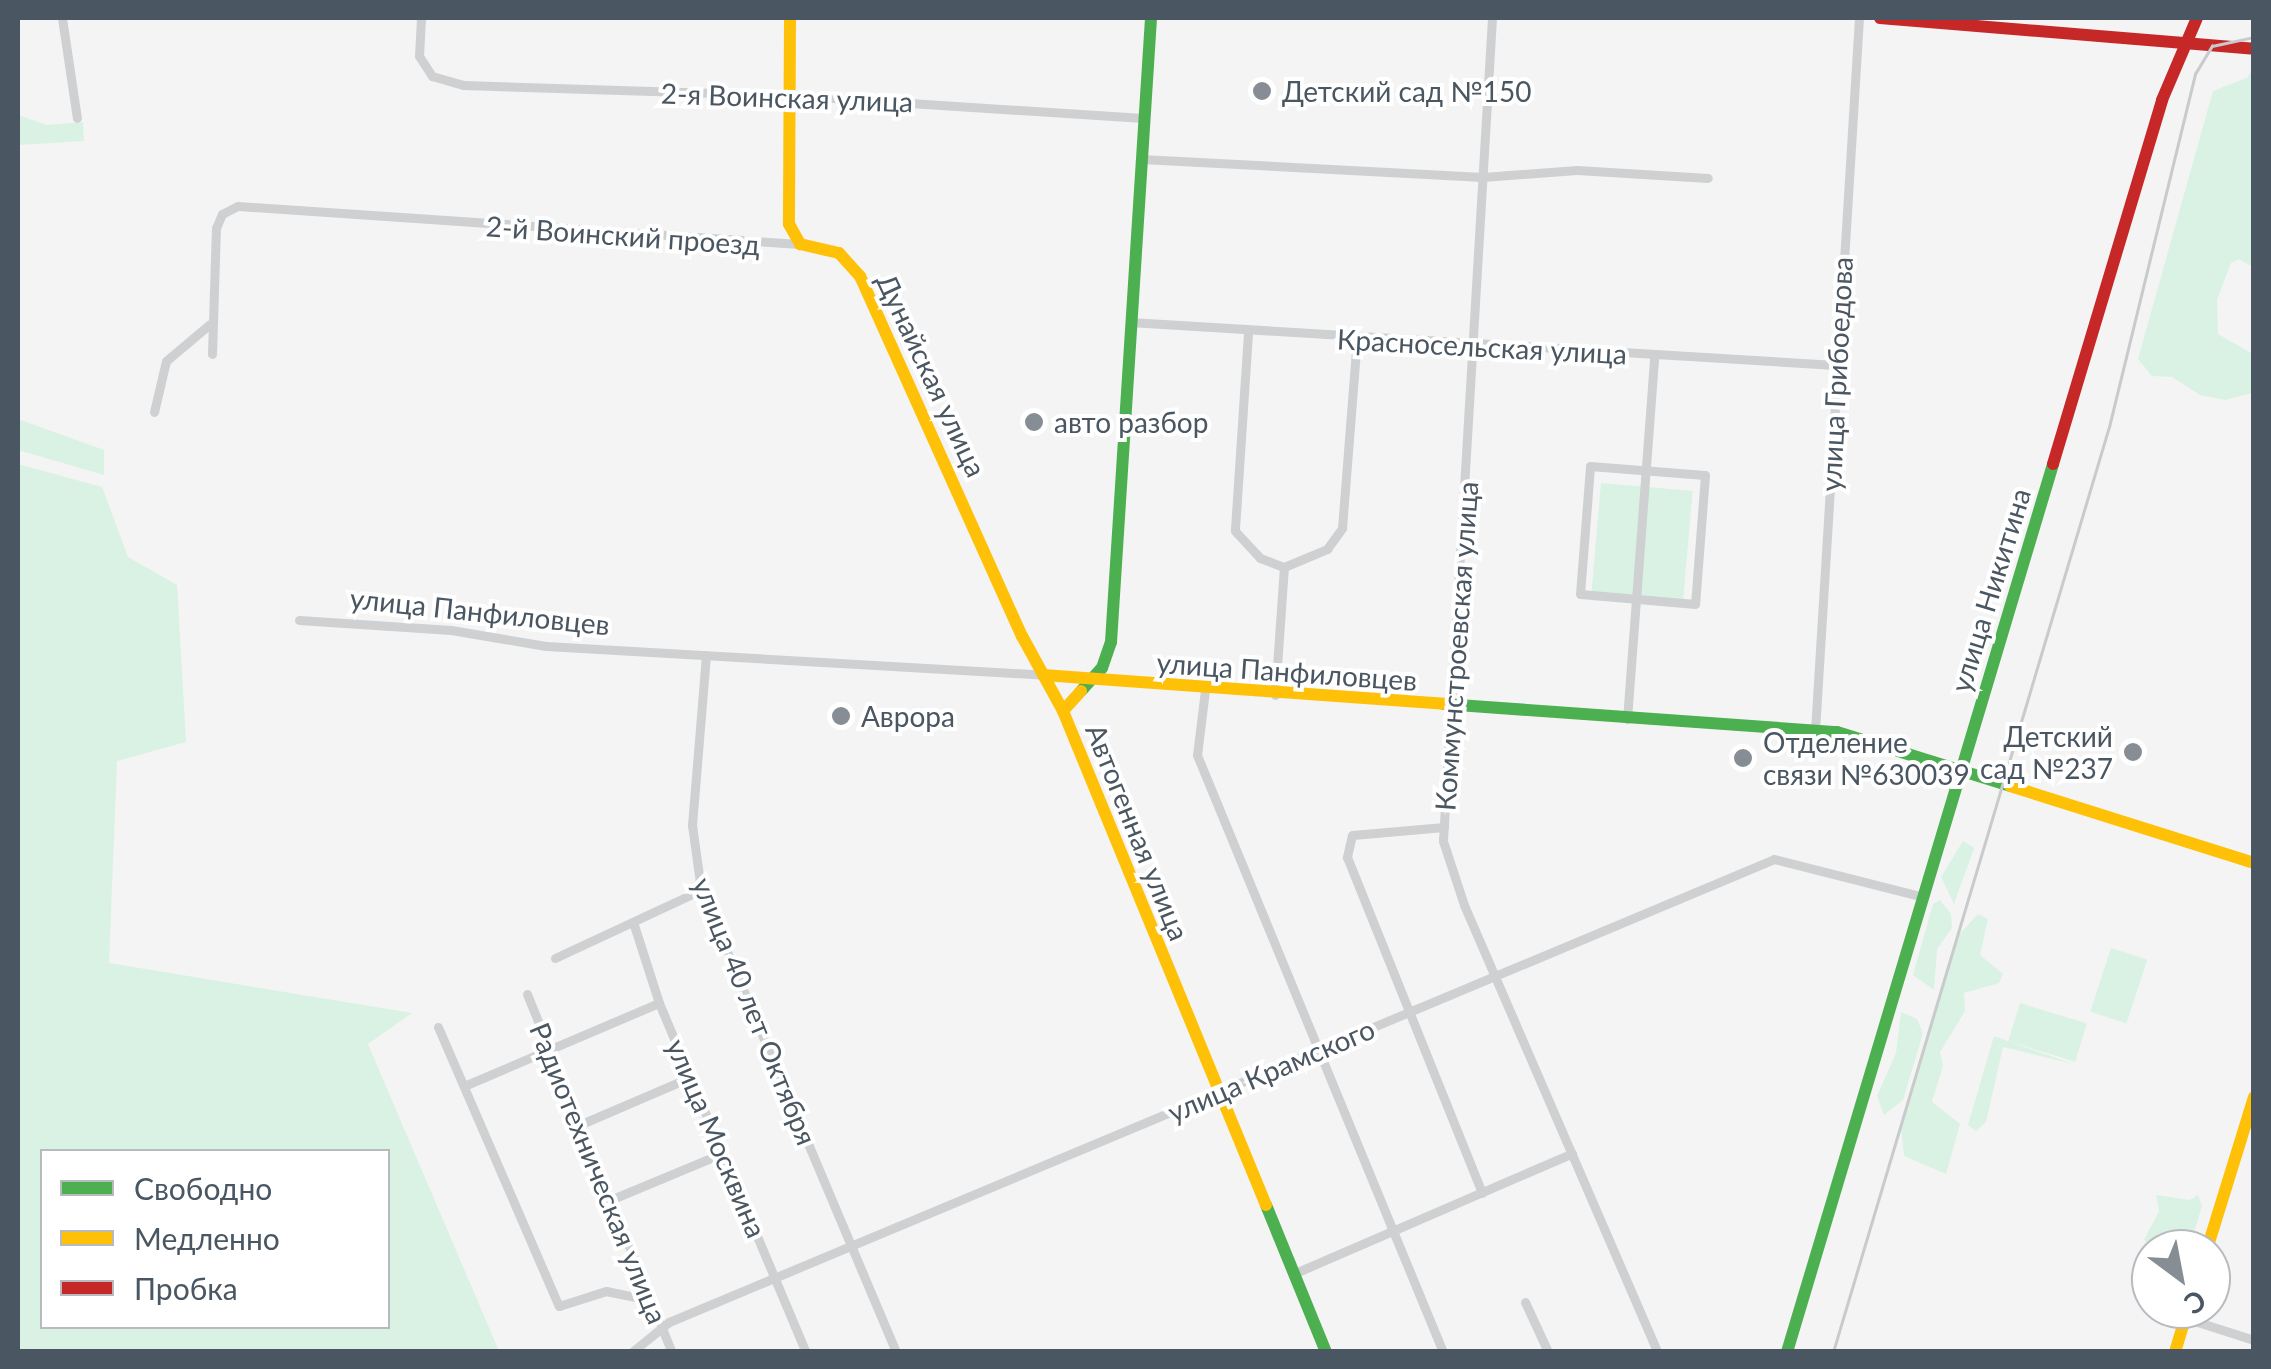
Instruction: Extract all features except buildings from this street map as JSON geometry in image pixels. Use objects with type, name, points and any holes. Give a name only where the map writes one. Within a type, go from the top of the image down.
[{"type":"street","points":[[62,18],[77,118]]},
{"type":"street","name":"2-я Воинская улица","points":[[421,18],[419,56],[432,76],[463,85],[786,95],[1143,118]]},
{"type":"street","points":[[790,18],[784,194],[800,244]]},
{"type":"street","name":"Автогенная улица","points":[[1151,18],[1111,642],[1091,679],[1063,711],[1326,1352]]},
{"type":"street","name":"Коммунстроевская улица","points":[[1492,18],[1444,827],[1464,906],[1656,1352]]},
{"type":"street","name":"улица Грибоедова","points":[[1814,731],[1859,18]]},
{"type":"street","points":[[1880,18],[2188,40],[2254,50]]},
{"type":"street","name":"улица Никитина","points":[[1787,1352],[2162,100],[2198,18]]},
{"type":"street","points":[[1140,159],[1483,176],[1577,170],[1708,178]]},
{"type":"street","name":"2-й Воинский проезд","points":[[212,354],[216,228],[222,214],[238,206],[800,244]]},
{"type":"street","name":"Дунайская улица","points":[[800,244],[839,253],[860,276],[1063,711]]},
{"type":"street","name":"Красносельская улица","points":[[1129,322],[1474,347],[1836,365]]},
{"type":"street","points":[[154,412],[166,360],[210,324]]},
{"type":"street","points":[[1248,332],[1235,531],[1260,558],[1284,567],[1327,550],[1342,528],[1357,339]]},
{"type":"street","points":[[1627,719],[1654,356]]},
{"type":"street","points":[[1590,466],[1706,475],[1695,604],[1636,599],[1580,594],[1590,466]]},
{"type":"street","points":[[1276,696],[1284,567]]},
{"type":"street","name":"улица Панфиловцев","points":[[299,620],[706,655],[1043,675],[1276,696],[1814,731],[1962,772],[2254,864]]},
{"type":"street","name":"улица 40 лет Октября","points":[[706,655],[692,825],[700,890],[896,1352]]},
{"type":"street","points":[[1205,690],[1197,755],[1316,1052],[1443,1352]]},
{"type":"street","points":[[1444,827],[1352,835],[1347,847],[1407,1012],[1482,1192]]},
{"type":"street","name":"улица Крамского","points":[[632,1352],[662,1329],[776,1278],[1774,859],[1924,897]]},
{"type":"street","points":[[555,958],[700,890]]},
{"type":"street","name":"улица Москвина","points":[[633,922],[659,1002],[806,1352]]},
{"type":"street","name":"Радиотехническая улица","points":[[527,994],[672,1352]]},
{"type":"street","points":[[464,1086],[659,1002]]},
{"type":"street","points":[[438,1027],[559,1306],[606,1291],[650,1300]]},
{"type":"street","points":[[578,1124],[691,1077]]},
{"type":"street","points":[[2213,1229],[2254,1097]]},
{"type":"street","points":[[610,1200],[723,1153]]},
{"type":"street","points":[[1293,1274],[1572,1153]]},
{"type":"street","points":[[1525,1302],[1548,1352]]},
{"type":"street","points":[[2226,1329],[2254,1340]]},
{"type":"green space","points":[[2253,68],[2253,267],[2239,259],[2231,263],[2217,300],[2218,334],[2253,354],[2253,393],[2225,400],[2200,395],[2172,377],[2152,376],[2138,359],[2213,91],[2247,78]]},
{"type":"green space","points":[[18,115],[47,125],[83,122],[84,141],[18,145]]},
{"type":"green space","points":[[18,419],[104,450],[104,475],[18,450]]},
{"type":"green space","points":[[18,464],[102,487],[128,557],[177,585],[186,742],[117,761],[109,963],[412,1013],[368,1044],[499,1351],[18,1351]]},
{"type":"green space","points":[[1601,483],[1693,491],[1683,601],[1591,593]]},
{"type":"green space","points":[[1963,841],[1974,848],[1954,904],[1941,877]]},
{"type":"green space","points":[[1940,900],[1951,914],[1952,928],[1937,949],[1934,990],[1913,975],[1933,904]]},
{"type":"green space","points":[[1978,914],[1988,919],[1980,955],[2003,974],[1999,983],[1964,993],[1965,1011],[1940,1052],[1943,1066],[1932,1102],[1960,1124],[1946,1174],[1904,1156],[1901,1129],[1957,937]]},
{"type":"green space","points":[[2111,948],[2147,960],[2126,1023],[2090,1012]]},
{"type":"green space","points":[[2020,1003],[2087,1023],[2075,1062],[2008,1041]]},
{"type":"green space","points":[[1901,1012],[1917,1019],[1923,1033],[1903,1100],[1884,1115],[1877,1096],[1896,1053]]},
{"type":"green space","points":[[1994,1036],[2073,1064],[2003,1047],[1986,1122],[1976,1131],[1968,1125]]},
{"type":"green space","points":[[2156,1195],[2190,1200],[2198,1195],[2202,1206],[2195,1229],[2150,1229],[2159,1211]]},
{"type":"tram line","points":[[1833,1352],[2109,427],[2195,74],[2212,46],[2254,37]]},
{"type":"traffic: fast","points":[[1081,691],[1102,668],[1111,642],[1151,18]]},
{"type":"traffic: fast","points":[[1787,1352],[2053,464]]},
{"type":"traffic: fast","points":[[1444,704],[1837,732],[2010,786]]},
{"type":"traffic: fast","points":[[1266,1205],[1326,1352]]},
{"type":"traffic: slow","points":[[790,18],[789,224],[800,244],[839,253],[860,276],[1022,636],[1063,711]]},
{"type":"traffic: slow","points":[[1043,675],[1444,704]]},
{"type":"traffic: slow","points":[[1081,691],[1063,711],[1266,1205]]},
{"type":"traffic: slow","points":[[2010,786],[2254,863]]},
{"type":"traffic: slow","points":[[2213,1229],[2254,1097]]},
{"type":"traffic: slow","points":[[2175,1352],[2182,1329]]},
{"type":"traffic: jam","points":[[1880,18],[2254,49]]},
{"type":"traffic: jam","points":[[2053,464],[2162,100],[2197,18]]},
{"type":"place","name":"Детский сад №150","points":[[1262,91]]},
{"type":"place","name":"авто разбор","points":[[1034,422]]},
{"type":"place","name":"Аврора","points":[[841,716]]},
{"type":"place","name":"Детский сад №237","points":[[2133,752]]},
{"type":"place","name":"Отделение связи №630039","points":[[1743,758]]}]
